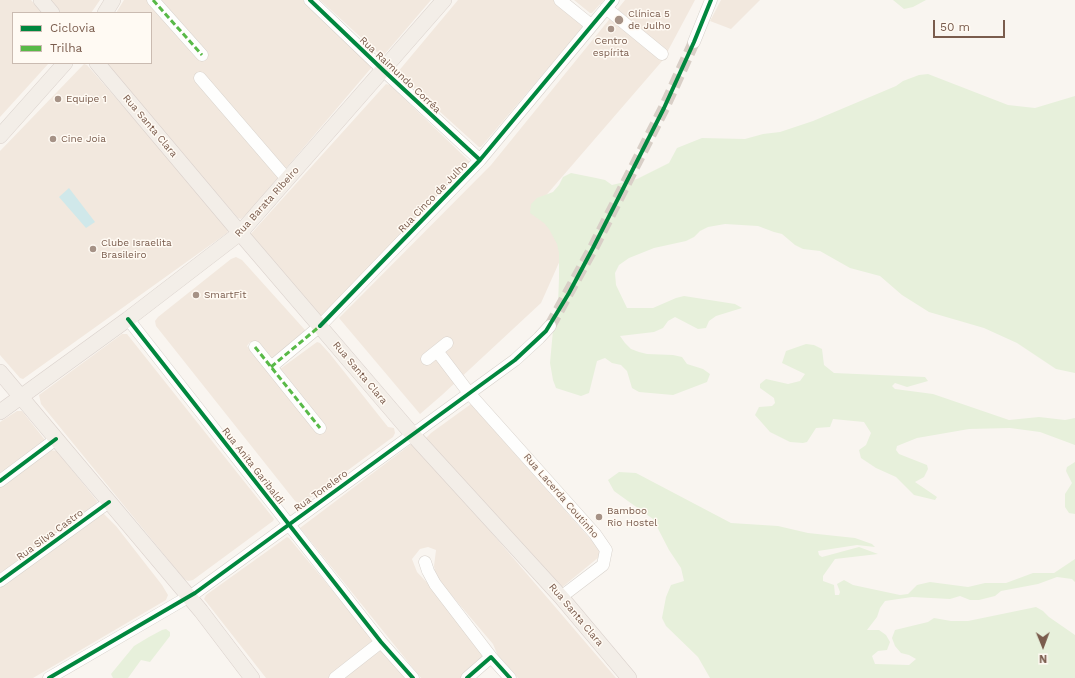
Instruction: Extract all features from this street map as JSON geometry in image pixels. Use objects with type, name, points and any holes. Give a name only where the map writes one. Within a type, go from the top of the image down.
[{"type":"main road","points":[[41,0],[51,12]]},
{"type":"main road","points":[[106,12],[113,0]]},
{"type":"main road","name":"Rua Barata Ribeiro","points":[[0,412],[128,319],[240,234],[444,0]]},
{"type":"main road","points":[[0,136],[64,64]]},
{"type":"main road","name":"Rua Santa Clara","points":[[98,64],[240,234],[412,435],[561,597],[629,678]]},
{"type":"main road","points":[[0,372],[189,596],[216,629],[252,678]]},
{"type":"street","points":[[153,0],[202,55]]},
{"type":"street","name":"Rua Raimundo Corrêa","points":[[310,0],[382,70],[480,160]]},
{"type":"street","points":[[560,0],[591,25]]},
{"type":"street","points":[[694,42],[711,0]]},
{"type":"street","points":[[609,4],[662,54]]},
{"type":"street","name":"Rua Cinco de Julho","points":[[271,367],[320,326],[480,160],[609,4]]},
{"type":"street","points":[[200,78],[287,179]]},
{"type":"street","name":"Rua Anita Garibaldi","points":[[128,319],[381,642],[413,678]]},
{"type":"street","name":"Rua Tonelero","points":[[49,678],[189,596],[515,360],[550,326]]},
{"type":"street","points":[[427,359],[447,343]]},
{"type":"street","points":[[255,347],[320,428]]},
{"type":"street","points":[[437,351],[469,393]]},
{"type":"street","name":"Rua Lacerda Coutinho","points":[[469,393],[595,534],[606,550],[602,565],[561,597]]},
{"type":"street","points":[[0,480],[56,439]]},
{"type":"street","name":"Rua Silva Castro","points":[[0,581],[109,502]]},
{"type":"street","points":[[425,562],[428,572],[435,584],[491,657],[510,678]]},
{"type":"street","points":[[335,678],[381,642]]},
{"type":"street","points":[[467,678],[491,657]]},
{"type":"shaded area","points":[[0,0],[31,0],[42,12],[12,12],[12,64],[48,64],[0,117]]},
{"type":"shaded area","points":[[48,0],[100,0],[92,12],[58,12]]},
{"type":"shaded area","points":[[124,0],[151,0],[204,60],[208,56],[159,0],[303,0],[365,57],[372,67],[248,213],[241,219],[238,218],[104,64],[152,64],[152,12],[117,12]]},
{"type":"shaded area","points":[[320,0],[431,0],[384,55],[380,55]]},
{"type":"shaded area","points":[[458,0],[553,0],[582,23],[582,28],[481,147],[479,147],[397,73]]},
{"type":"shaded area","points":[[574,0],[604,0],[592,13],[590,13]]},
{"type":"shaded area","points":[[625,0],[695,0],[663,60],[536,207],[570,238],[541,303],[420,414],[339,318],[491,165]]},
{"type":"shaded area","points":[[721,0],[760,0],[731,29],[710,21]]},
{"type":"shaded area","points":[[84,64],[87,65],[229,229],[227,233],[23,379],[20,378],[0,355],[0,151]]},
{"type":"shaded area","points":[[386,84],[390,85],[470,163],[322,320],[248,237]]},
{"type":"shaded area","points":[[236,257],[242,260],[305,330],[304,333],[271,359],[254,342],[250,342],[247,346],[316,432],[319,434],[322,433],[280,369],[317,342],[320,343],[330,354],[388,427],[394,428],[395,433],[393,437],[302,504],[295,501],[156,326],[155,321],[158,317],[231,259]]},
{"type":"shaded area","points":[[122,334],[127,334],[274,519],[193,580],[188,581],[184,579],[41,404],[39,395]]},
{"type":"shaded area","points":[[471,404],[600,550],[599,557],[560,589],[425,439]]},
{"type":"shaded area","points":[[17,411],[22,411],[45,440],[0,475],[0,422]]},
{"type":"shaded area","points":[[414,442],[616,678],[518,678],[498,656],[493,644],[436,577],[434,566],[436,550],[428,547],[420,549],[412,559],[417,572],[433,589],[484,655],[460,678],[421,678],[300,528]]},
{"type":"shaded area","points":[[49,450],[57,451],[97,501],[95,508],[0,578],[0,487]]},
{"type":"shaded area","points":[[103,513],[116,526],[162,585],[168,595],[166,600],[33,678],[0,678],[0,588]]},
{"type":"shaded area","points":[[287,537],[371,637],[372,642],[328,678],[266,678],[204,599],[206,595]]},
{"type":"shaded area","points":[[382,650],[405,678],[345,678],[378,651]]},
{"type":"green space","points":[[893,0],[926,0],[913,7],[904,9]]},
{"type":"green space","points":[[928,74],[1008,105],[1035,108],[1075,96],[1075,373],[1056,369],[1017,343],[984,328],[929,312],[902,295],[880,276],[850,268],[820,251],[803,249],[795,245],[782,234],[758,226],[725,224],[708,227],[686,241],[654,248],[629,258],[619,265],[615,273],[616,285],[627,308],[653,308],[684,296],[735,304],[742,308],[716,316],[709,321],[706,328],[698,329],[675,317],[668,321],[663,328],[654,332],[620,336],[631,349],[639,352],[682,357],[687,364],[703,369],[710,374],[707,382],[673,395],[639,392],[632,388],[627,371],[621,365],[612,363],[605,358],[597,361],[589,393],[581,396],[556,388],[550,363],[553,330],[558,305],[559,253],[557,244],[549,229],[544,223],[530,213],[531,204],[537,198],[553,192],[563,177],[571,173],[605,180],[612,185],[637,179],[669,163],[677,148],[702,138],[745,139],[763,134],[780,132],[813,121],[896,86],[903,81],[919,75]]},
{"type":"green space","points":[[806,344],[814,345],[822,349],[824,365],[834,373],[925,377],[928,381],[907,387],[895,383],[892,386],[895,389],[933,394],[1009,420],[1039,417],[1065,420],[1075,418],[1075,445],[1040,432],[1010,428],[969,429],[917,438],[897,446],[896,450],[899,454],[927,465],[928,469],[924,477],[915,482],[937,497],[935,500],[914,495],[896,477],[876,468],[861,458],[859,450],[866,445],[871,433],[864,422],[833,419],[830,427],[816,428],[807,442],[803,443],[790,442],[770,432],[755,415],[759,407],[772,406],[775,403],[774,398],[760,388],[760,384],[766,379],[788,384],[800,381],[805,374],[782,363],[786,351]]},
{"type":"green space","points":[[1075,462],[1075,514],[1069,513],[1065,507],[1065,494],[1072,483],[1066,471],[1067,467]]},
{"type":"green space","points":[[619,472],[636,473],[731,523],[778,526],[808,533],[855,538],[872,544],[875,547],[857,545],[818,551],[819,555],[822,557],[859,547],[878,554],[835,559],[823,576],[823,581],[834,585],[835,595],[839,595],[840,592],[837,584],[844,580],[853,585],[900,595],[908,594],[917,585],[930,582],[968,587],[985,583],[1006,583],[1033,573],[1054,573],[1075,559],[1075,582],[1072,579],[1057,577],[1038,584],[1001,591],[995,596],[979,600],[970,600],[960,596],[950,599],[912,597],[885,601],[880,608],[877,617],[867,630],[879,630],[886,635],[890,642],[887,650],[878,651],[872,656],[875,664],[909,665],[916,659],[901,653],[895,646],[892,638],[895,630],[928,622],[934,618],[951,621],[968,621],[1036,607],[1075,635],[1075,678],[710,678],[698,657],[666,626],[662,618],[666,597],[671,585],[684,581],[681,568],[669,550],[653,519],[614,491],[608,480]]},
{"type":"green space","points":[[166,629],[170,632],[170,636],[150,662],[141,660],[128,678],[113,678],[111,674],[134,646]]},
{"type":"water","points":[[69,188],[95,222],[86,228],[59,197]]},
{"type":"tunnel","points":[[550,326],[593,248],[664,108],[694,42]]},
{"type":"marked path","points":[[153,0],[202,55]]},
{"type":"marked path","points":[[271,367],[320,326]]},
{"type":"marked path","points":[[255,347],[320,428]]},
{"type":"cycle path","points":[[310,0],[480,160]]},
{"type":"cycle path","points":[[320,326],[480,160],[613,0]]},
{"type":"cycle path","points":[[49,678],[195,593],[515,360],[546,331],[569,293],[593,248],[664,108],[711,0]]},
{"type":"cycle path","points":[[128,319],[381,642],[413,678]]},
{"type":"cycle path","points":[[0,481],[56,439]]},
{"type":"cycle path","points":[[0,581],[109,502]]},
{"type":"cycle path","points":[[467,678],[491,657],[510,678]]},
{"type":"place","name":"Clínica 5 de Julho","points":[[619,20]]},
{"type":"place","name":"Centro espírita","points":[[611,29]]},
{"type":"place","name":"Equipe 1","points":[[58,99]]},
{"type":"place","name":"Cine Joia","points":[[53,139]]},
{"type":"place","name":"Clube Israelita Brasileiro","points":[[93,249]]},
{"type":"place","name":"SmartFit","points":[[196,295]]},
{"type":"place","name":"Bamboo Rio Hostel","points":[[599,517]]}]
